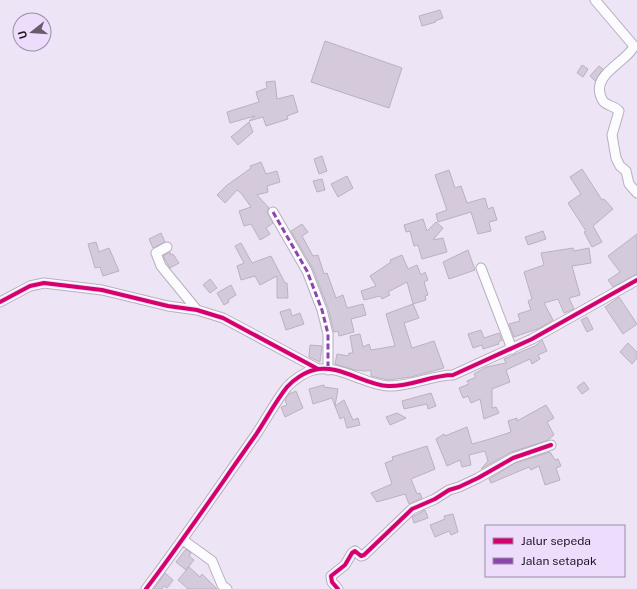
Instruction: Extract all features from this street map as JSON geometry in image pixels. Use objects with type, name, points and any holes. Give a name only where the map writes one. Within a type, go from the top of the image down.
[{"type":"street","points":[[595,0],[634,46],[611,68],[600,84],[600,90],[604,102],[618,111],[612,135],[616,158],[620,166],[626,171],[629,184],[637,193]]},
{"type":"street","points":[[273,212],[307,271],[322,310],[328,334],[328,370]]},
{"type":"street","points":[[167,247],[156,253],[161,266],[197,310]]},
{"type":"street","points":[[481,268],[512,350]]},
{"type":"street","points":[[0,302],[30,286],[44,284],[102,290],[168,306],[197,310],[223,318],[318,369],[354,376],[387,386],[406,385],[443,375],[453,374],[512,350],[583,312],[637,280]]},
{"type":"street","points":[[146,589],[183,540],[263,424],[287,386],[303,375],[318,369]]},
{"type":"street","points":[[338,589],[332,582],[331,576],[345,565],[352,553],[355,551],[361,556],[364,555],[412,509],[435,499],[449,490],[478,478],[513,458],[551,445]]},
{"type":"street","points":[[183,540],[212,561],[223,588]]},
{"type":"building","points":[[440,10],[443,18],[435,21],[436,22],[422,26],[419,16]]},
{"type":"building","points":[[325,41],[402,68],[389,108],[311,82]]},
{"type":"building","points":[[582,65],[588,69],[583,77],[577,73]]},
{"type":"building","points":[[599,66],[603,69],[595,81],[590,76]]},
{"type":"building","points":[[275,81],[277,99],[293,95],[298,112],[287,116],[288,119],[266,126],[263,117],[249,121],[255,116],[230,123],[227,112],[259,102],[256,92],[267,88],[266,82]]},
{"type":"building","points":[[249,122],[253,132],[238,145],[231,137]]},
{"type":"building","points":[[322,156],[327,171],[319,174],[314,159]]},
{"type":"building","points":[[261,162],[266,174],[277,171],[280,182],[267,186],[268,192],[257,195],[269,208],[267,212],[273,223],[266,228],[270,234],[260,240],[251,224],[244,226],[239,211],[251,207],[241,193],[237,190],[225,203],[217,195],[226,186],[251,168],[250,166]]},
{"type":"building","points":[[582,169],[602,200],[604,199],[613,209],[593,226],[602,242],[592,247],[584,232],[586,231],[568,203],[581,194],[570,177]]},
{"type":"building","points":[[449,170],[455,188],[461,186],[467,203],[485,198],[488,209],[493,207],[497,220],[489,222],[491,231],[478,234],[471,212],[438,222],[436,214],[447,210],[435,175]]},
{"type":"building","points":[[347,176],[353,188],[338,197],[331,184]]},
{"type":"building","points":[[322,179],[325,190],[317,192],[313,181]]},
{"type":"building","points":[[423,219],[427,231],[436,222],[443,228],[433,240],[443,238],[447,252],[422,259],[418,245],[414,246],[410,231],[406,232],[404,225]]},
{"type":"building","points":[[302,224],[308,232],[302,236],[313,256],[318,255],[324,274],[327,273],[336,298],[343,295],[347,308],[363,304],[366,315],[351,319],[354,332],[339,336],[338,331],[334,332],[328,308],[313,269],[291,231]]},
{"type":"building","points":[[543,231],[546,239],[528,245],[525,237]]},
{"type":"building","points":[[161,233],[165,242],[153,248],[149,239]]},
{"type":"building","points":[[637,234],[637,274],[613,287],[608,280],[620,272],[608,256]]},
{"type":"building","points":[[96,242],[99,252],[109,248],[119,271],[103,276],[100,267],[95,268],[88,244]]},
{"type":"building","points":[[241,243],[252,263],[271,256],[285,283],[287,283],[288,298],[277,298],[277,276],[260,285],[255,276],[241,280],[237,266],[244,263],[235,246]]},
{"type":"building","points":[[573,248],[574,251],[589,248],[591,263],[572,266],[580,295],[569,298],[574,309],[564,313],[558,299],[544,303],[553,320],[540,328],[514,337],[509,324],[520,321],[518,314],[531,310],[528,301],[532,299],[524,272],[544,265],[541,253]]},
{"type":"building","points":[[468,250],[475,270],[449,279],[443,262]]},
{"type":"building","points":[[170,252],[179,263],[170,268],[163,256]]},
{"type":"building","points":[[402,255],[408,269],[417,265],[421,275],[425,272],[428,280],[424,282],[428,295],[425,296],[426,300],[413,304],[407,282],[388,292],[390,295],[382,299],[380,296],[364,300],[361,291],[376,286],[370,276],[391,262],[390,260]]},
{"type":"building","points":[[210,279],[217,288],[210,293],[203,285]]},
{"type":"building","points":[[231,285],[236,295],[228,300],[229,302],[224,305],[217,293]]},
{"type":"building","points":[[619,297],[637,324],[623,334],[605,307]]},
{"type":"building","points":[[413,304],[419,318],[404,323],[412,348],[434,341],[444,368],[411,377],[388,380],[371,376],[371,370],[355,370],[335,364],[337,354],[348,356],[349,353],[353,353],[350,336],[360,334],[363,347],[369,344],[371,350],[395,346],[386,314]]},
{"type":"building","points":[[290,309],[292,316],[300,313],[304,324],[286,330],[280,312]]},
{"type":"building","points":[[587,317],[593,329],[587,332],[581,320]]},
{"type":"building","points":[[481,330],[484,338],[499,333],[502,340],[498,342],[499,344],[483,349],[482,345],[473,348],[468,334]]},
{"type":"building","points":[[542,340],[547,351],[538,355],[540,359],[532,364],[530,359],[506,370],[510,382],[492,389],[492,408],[496,407],[499,413],[484,419],[480,399],[471,403],[468,396],[463,398],[459,388],[469,384],[467,381],[476,377],[474,374],[486,367],[506,363],[504,359],[535,346]]},
{"type":"building","points":[[628,343],[637,352],[637,358],[632,364],[620,352]]},
{"type":"building","points":[[310,345],[322,346],[320,362],[309,357]]},
{"type":"building","points":[[584,382],[589,389],[582,394],[577,387]]},
{"type":"building","points":[[324,385],[324,387],[338,389],[335,406],[332,398],[313,404],[309,389]]},
{"type":"building","points":[[296,391],[303,408],[285,417],[281,407],[287,405],[285,400],[289,394]]},
{"type":"building","points":[[431,393],[436,406],[428,409],[427,404],[404,409],[402,401]]},
{"type":"building","points":[[344,400],[353,420],[358,418],[360,425],[347,428],[344,417],[340,419],[335,406]]},
{"type":"building","points":[[546,405],[554,418],[547,422],[554,435],[546,441],[511,452],[481,469],[488,461],[485,451],[469,455],[471,465],[462,467],[460,460],[447,466],[436,439],[444,434],[445,436],[467,427],[472,444],[490,439],[511,432],[508,421],[517,418],[517,421]]},
{"type":"building","points":[[397,413],[406,418],[390,425],[386,417]]},
{"type":"building","points":[[427,446],[435,469],[411,479],[417,494],[420,493],[422,498],[409,504],[405,494],[377,502],[371,493],[392,484],[385,463],[393,460],[392,457]]},
{"type":"building","points":[[550,452],[555,460],[558,459],[561,466],[556,468],[560,480],[545,485],[539,466],[531,470],[529,467],[491,483],[489,479],[515,463]]},
{"type":"building","points":[[425,510],[428,518],[414,523],[412,517]]},
{"type":"building","points":[[453,514],[458,532],[451,535],[449,531],[435,537],[430,525],[445,519],[444,516]]},
{"type":"building","points":[[186,549],[191,553],[189,556],[194,560],[186,570],[176,562]]},
{"type":"building","points":[[189,567],[200,577],[202,574],[217,589],[188,589],[178,580]]},
{"type":"building","points":[[165,573],[173,580],[167,588],[164,586],[162,589],[154,589]]},
{"type":"marked path","points":[[273,212],[307,271],[322,310],[328,334],[328,370]]},
{"type":"cycle path","points":[[146,589],[188,532],[283,393],[290,384],[299,377],[314,370],[332,369],[379,385],[396,386],[453,375],[532,339],[637,280]]},
{"type":"cycle path","points":[[0,302],[30,286],[44,283],[102,290],[168,306],[197,310],[223,318],[318,369]]},
{"type":"cycle path","points":[[338,589],[332,582],[331,576],[345,565],[352,553],[355,551],[361,556],[364,555],[412,509],[435,499],[449,490],[478,478],[513,458],[551,445]]}]
